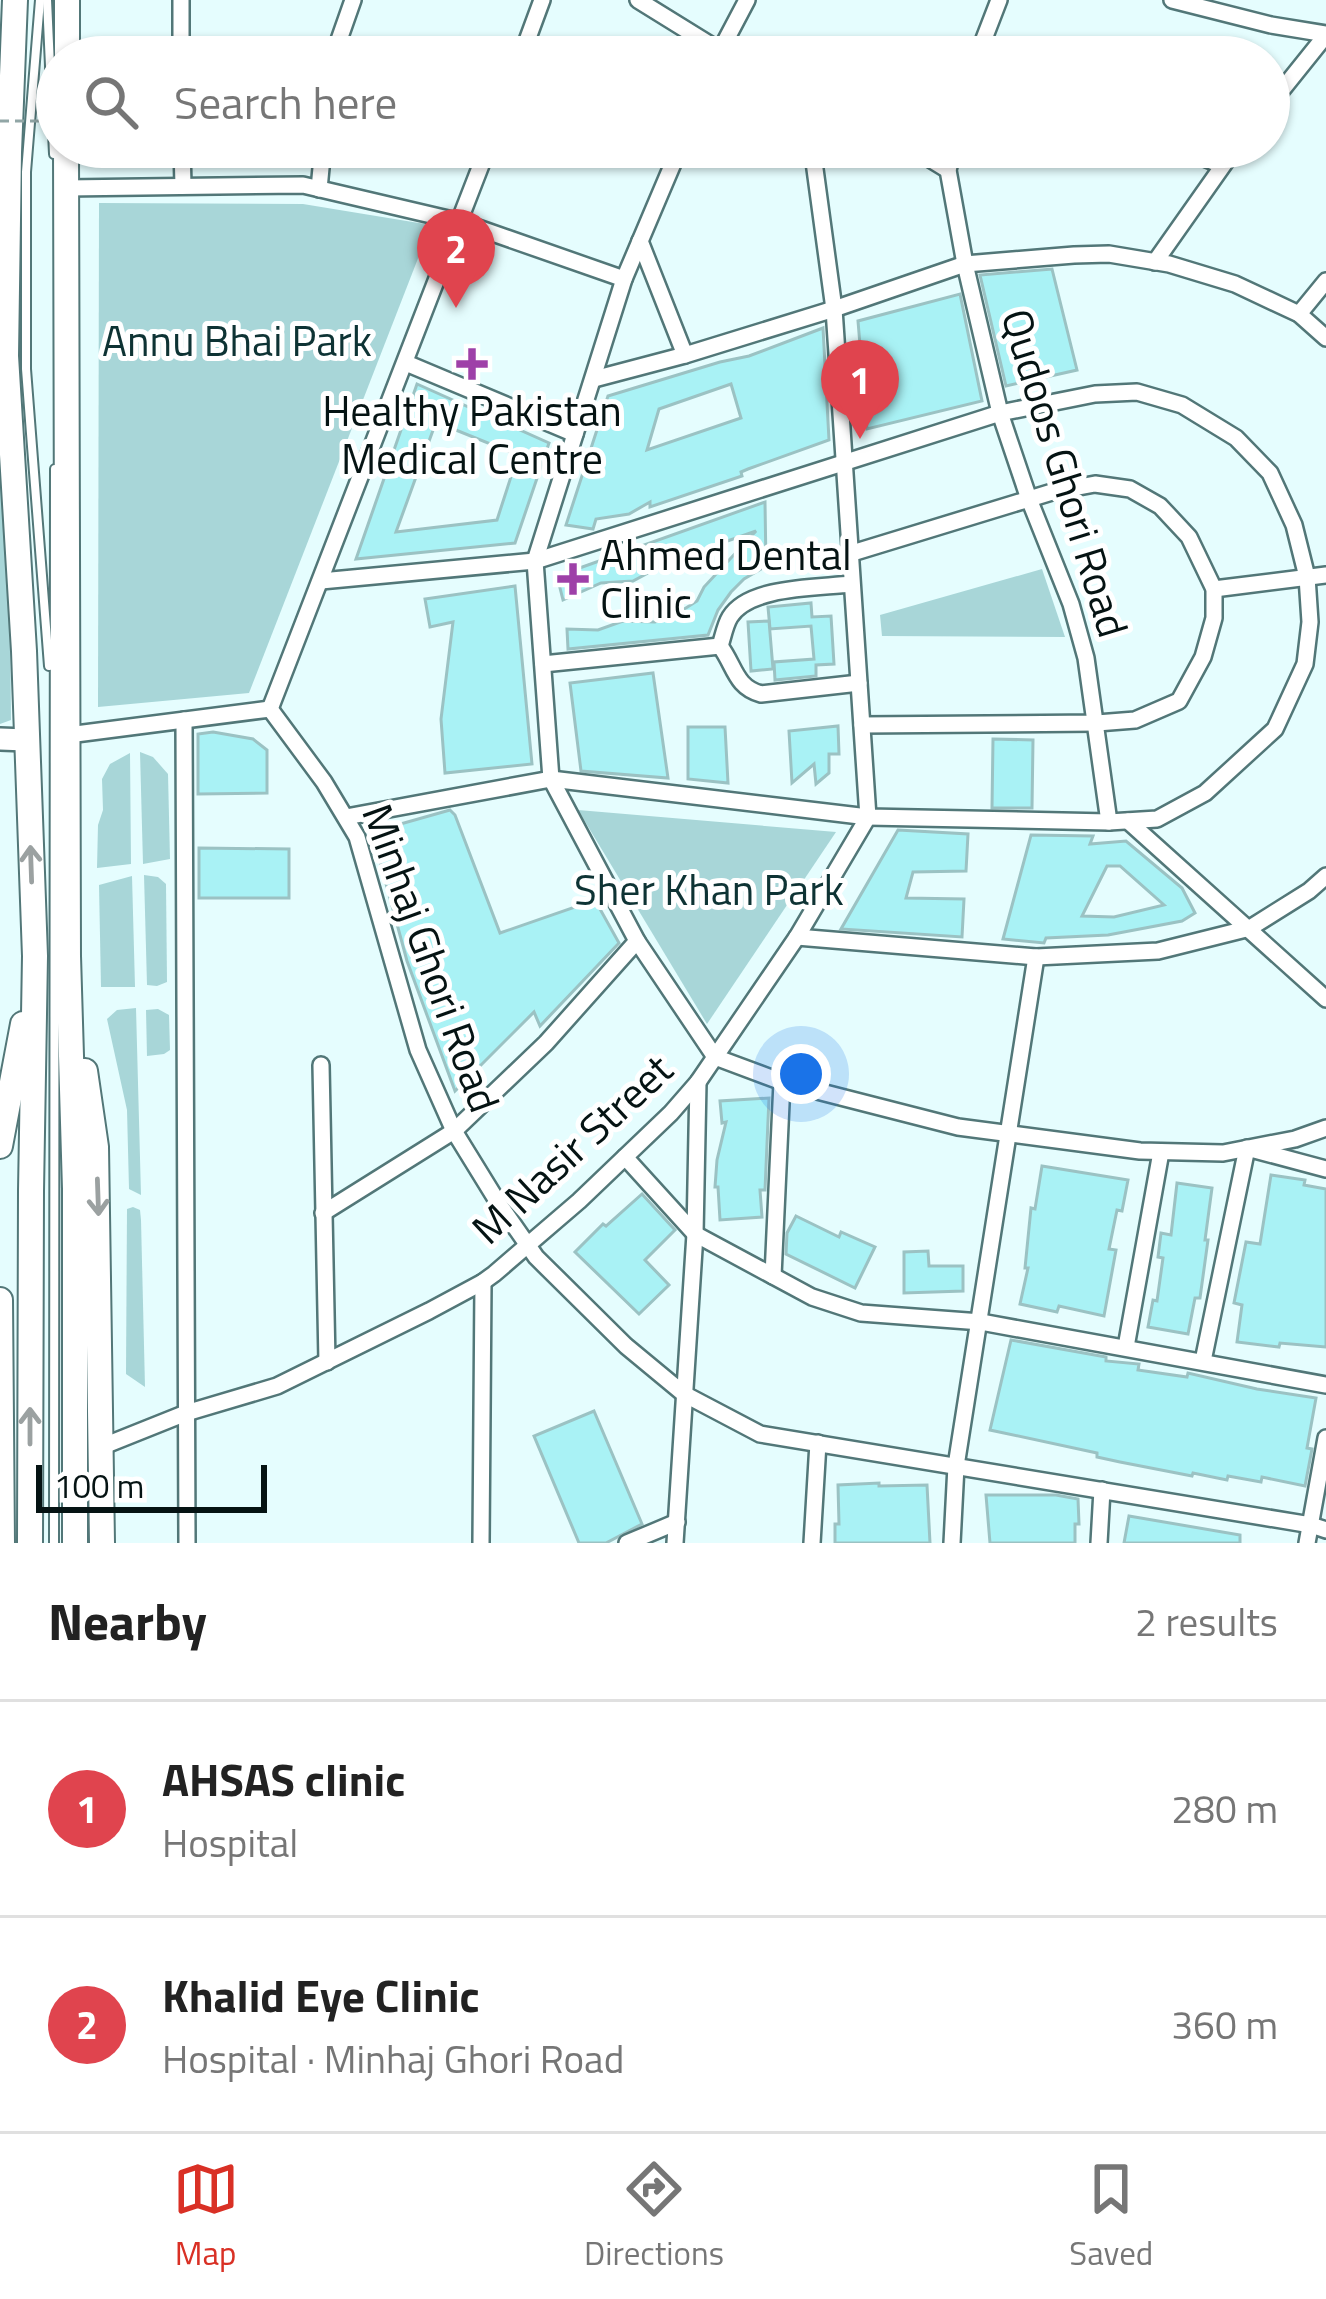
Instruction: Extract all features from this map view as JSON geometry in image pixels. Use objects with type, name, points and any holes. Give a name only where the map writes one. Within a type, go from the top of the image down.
[{"type":"main road","points":[[16,0],[4,216],[6,356],[24,651],[35,956],[74,1543]]},
{"type":"main road","points":[[67,0],[67,36]]},
{"type":"main road","points":[[30,1543],[68,956],[61,728],[66,168]]},
{"type":"main road","points":[[0,1146],[35,956]]},
{"type":"main road","points":[[68,956],[96,1148],[101,1488],[106,1543]]},
{"type":"main road","points":[[0,1300],[2,1543]]},
{"type":"street","points":[[181,0],[181,36]]},
{"type":"street","points":[[340,36],[353,0]]},
{"type":"street","points":[[529,36],[542,0]]},
{"type":"street","points":[[638,0],[693,36]]},
{"type":"street","points":[[731,36],[747,0]]},
{"type":"street","points":[[985,36],[999,0]]},
{"type":"street","points":[[1182,2],[1326,35],[1290,80]]},
{"type":"street","points":[[183,168],[183,186]]},
{"type":"street","points":[[320,189],[322,168]]},
{"type":"street","points":[[61,728],[270,709],[480,168]]},
{"type":"street","name":"M Nasir Street","points":[[101,1447],[186,1413],[277,1386],[483,1282],[625,1157],[716,1057],[637,941],[550,778],[535,561],[624,279],[671,168]]},
{"type":"street","points":[[815,168],[834,309],[868,817],[797,937],[716,1057],[782,1082],[958,1127],[1161,1152],[1223,1154],[1326,1128]]},
{"type":"street","points":[[1155,262],[1219,168]]},
{"type":"street","name":"Qudoos Ghori Road","points":[[948,170],[1000,412],[1071,604],[1085,658],[1108,822]]},
{"type":"street","points":[[66,188],[303,185],[461,222],[624,279]]},
{"type":"street","points":[[640,241],[685,355]]},
{"type":"street","points":[[593,379],[834,309],[965,264],[1109,254],[1235,284],[1299,314],[1326,338]]},
{"type":"street","points":[[1299,314],[1326,281]]},
{"type":"street","points":[[406,363],[575,434]]},
{"type":"street","points":[[321,580],[535,561],[1000,412],[1094,394],[1137,392],[1182,405],[1236,438],[1270,473],[1294,525],[1307,577],[1310,622],[1305,664],[1275,729],[1204,793],[1157,818],[1108,822],[868,817],[550,778],[346,817]]},
{"type":"street","points":[[849,554],[1029,499],[1095,484],[1130,489],[1160,506],[1189,537],[1214,589],[1214,619],[1203,657],[1179,700],[1135,720],[862,725]]},
{"type":"street","points":[[1214,589],[1326,575]]},
{"type":"street","points":[[851,584],[749,598],[730,616],[720,646],[738,681],[761,694],[859,683]]},
{"type":"street","points":[[543,664],[720,646]]},
{"type":"street","name":"Minhaj Ghori Road","points":[[270,709],[357,837],[418,1050],[454,1131],[527,1245],[550,1272],[684,1394],[760,1434],[1318,1527]]},
{"type":"street","points":[[184,720],[187,1543]]},
{"type":"street","points":[[0,739],[26,740]]},
{"type":"street","points":[[1128,820],[1326,999]]},
{"type":"street","points":[[797,937],[1036,957],[1158,950],[1250,928],[1309,892],[1326,875]]},
{"type":"street","points":[[323,1213],[454,1131],[546,1043],[637,941]]},
{"type":"street","points":[[952,1543],[956,1466],[1036,957]]},
{"type":"street","points":[[321,1065],[327,1362]]},
{"type":"street","points":[[675,1543],[695,1234],[698,1082]]},
{"type":"street","points":[[773,1276],[782,1082]]},
{"type":"street","points":[[1246,1148],[1326,1169]]},
{"type":"street","points":[[1203,1360],[1246,1148]]},
{"type":"street","points":[[1126,1347],[1161,1152]]},
{"type":"street","points":[[625,1157],[695,1234],[812,1297],[861,1313],[981,1322],[1326,1385]]},
{"type":"street","points":[[481,1543],[483,1282]]},
{"type":"street","points":[[1307,1543],[1318,1527],[1326,1438]]},
{"type":"street","points":[[812,1543],[818,1443]]},
{"type":"street","points":[[1099,1543],[1102,1490]]},
{"type":"street","points":[[627,1543],[676,1522]]},
{"type":"lane","points":[[44,0],[46,36]]},
{"type":"lane","points":[[40,36],[44,0]]},
{"type":"lane","points":[[36,76],[26,172],[26,368],[61,728]]},
{"type":"lane","points":[[55,168],[55,260]]},
{"type":"lane","points":[[54,1543],[61,728],[55,463]]},
{"type":"path","points":[[0,121],[36,121]]},
{"type":"green space","name":"Annu Bhai Park","points":[[99,203],[303,204],[431,225],[249,693],[98,707]]},
{"type":"green space","points":[[0,378],[8,384],[11,720],[0,724]]},
{"type":"green space","points":[[1042,569],[1065,637],[882,636],[880,615]]},
{"type":"green space","points":[[140,752],[153,757],[168,774],[170,859],[143,864]]},
{"type":"green space","points":[[130,753],[131,864],[97,868],[102,779],[110,764]]},
{"type":"green space","name":"Sher Khan Park","points":[[578,810],[836,832],[707,1024]]},
{"type":"green space","points":[[144,875],[166,884],[167,982],[157,986],[147,985]]},
{"type":"green space","points":[[132,876],[135,987],[101,987],[99,885]]},
{"type":"green space","points":[[136,1008],[141,1195],[129,1189],[127,1110],[107,1019],[117,1010]]},
{"type":"green space","points":[[146,1010],[169,1015],[170,1050],[147,1056]]},
{"type":"green space","points":[[127,1209],[140,1210],[141,1220],[145,1387],[126,1374]]},
{"type":"building","points":[[1052,269],[1077,370],[1006,386],[980,275]]},
{"type":"building","points":[[960,294],[982,401],[867,429],[858,321]]},
{"type":"building","points":[[823,328],[829,440],[748,469],[742,476],[650,507],[650,502],[629,514],[596,519],[593,529],[566,525],[608,396],[749,356]],"holes":[[[731,384],[741,418],[647,450],[659,409]]]},
{"type":"building","points":[[417,384],[549,443],[515,543],[356,559]],"holes":[[[436,422],[518,455],[497,520],[396,532]]]},
{"type":"building","points":[[765,502],[766,566],[731,592],[708,635],[568,649],[567,629],[655,622],[678,613],[697,601],[704,587],[756,531],[710,547],[684,563],[663,565],[633,581],[601,583],[563,600],[557,576]]},
{"type":"building","points":[[515,586],[532,764],[445,773],[441,719],[453,622],[430,627],[425,599]]},
{"type":"building","points":[[811,603],[812,617],[831,616],[834,664],[816,665],[816,676],[775,680],[774,662],[814,659],[811,626],[770,629],[768,607]]},
{"type":"building","points":[[769,621],[773,669],[751,671],[748,622]]},
{"type":"building","points":[[653,673],[668,778],[581,771],[570,683]]},
{"type":"building","points":[[838,726],[839,754],[829,754],[829,773],[816,784],[814,764],[792,783],[789,731]]},
{"type":"building","points":[[688,727],[725,727],[728,783],[688,779]]},
{"type":"building","points":[[198,734],[253,739],[267,750],[267,793],[198,794]]},
{"type":"building","points":[[993,739],[1033,740],[1032,808],[992,808]]},
{"type":"building","points":[[450,810],[500,933],[595,900],[619,943],[540,1026],[534,1012],[455,1091],[407,961],[372,832]]},
{"type":"building","points":[[898,830],[968,834],[966,871],[913,872],[906,898],[964,899],[962,937],[841,929]]},
{"type":"building","points":[[1031,835],[1093,836],[1090,844],[1126,841],[1182,888],[1195,913],[1182,921],[1108,935],[1046,938],[1044,943],[1003,939]],"holes":[[[1107,866],[1120,866],[1164,905],[1114,917],[1082,916]]]},
{"type":"building","points":[[199,848],[289,849],[289,898],[199,898]]},
{"type":"building","points":[[769,1098],[762,1217],[720,1220],[715,1187],[726,1122],[722,1123],[720,1101]]},
{"type":"building","points":[[1042,1166],[1128,1180],[1109,1249],[1116,1250],[1104,1316],[1020,1304],[1028,1268],[1031,1208],[1035,1209]]},
{"type":"building","points":[[1271,1175],[1326,1189],[1326,1347],[1237,1342],[1242,1305],[1234,1303],[1246,1242],[1260,1244]]},
{"type":"building","points":[[1177,1183],[1212,1188],[1200,1298],[1195,1298],[1188,1334],[1148,1327],[1163,1258],[1158,1257],[1161,1233],[1171,1235]]},
{"type":"building","points":[[642,1194],[675,1230],[645,1260],[669,1285],[639,1314],[575,1252]]},
{"type":"building","points":[[796,1216],[839,1237],[841,1232],[875,1247],[855,1288],[786,1254],[787,1233]]},
{"type":"building","points":[[928,1251],[929,1266],[963,1266],[963,1291],[904,1293],[904,1252]]},
{"type":"building","points":[[1011,1340],[1139,1364],[1138,1370],[1187,1377],[1188,1373],[1316,1398],[1305,1486],[1262,1477],[1261,1482],[1192,1476],[990,1430]]},
{"type":"building","points":[[594,1411],[642,1524],[606,1543],[579,1543],[534,1436]]},
{"type":"building","points":[[838,1485],[927,1485],[930,1543],[835,1543]]},
{"type":"building","points":[[986,1495],[1078,1499],[1075,1543],[990,1543]]},
{"type":"building","points":[[1129,1516],[1240,1535],[1240,1543],[1124,1543]]},
{"type":"place","name":"Khalid Eye Clinic","points":[[456,308]]},
{"type":"place","name":"Healthy Pakistan Medical Centre","points":[[472,364]]},
{"type":"place","name":"AHSAS clinic","points":[[860,439]]},
{"type":"place","name":"Ahmed Dental Clinic","points":[[573,579]]}]
